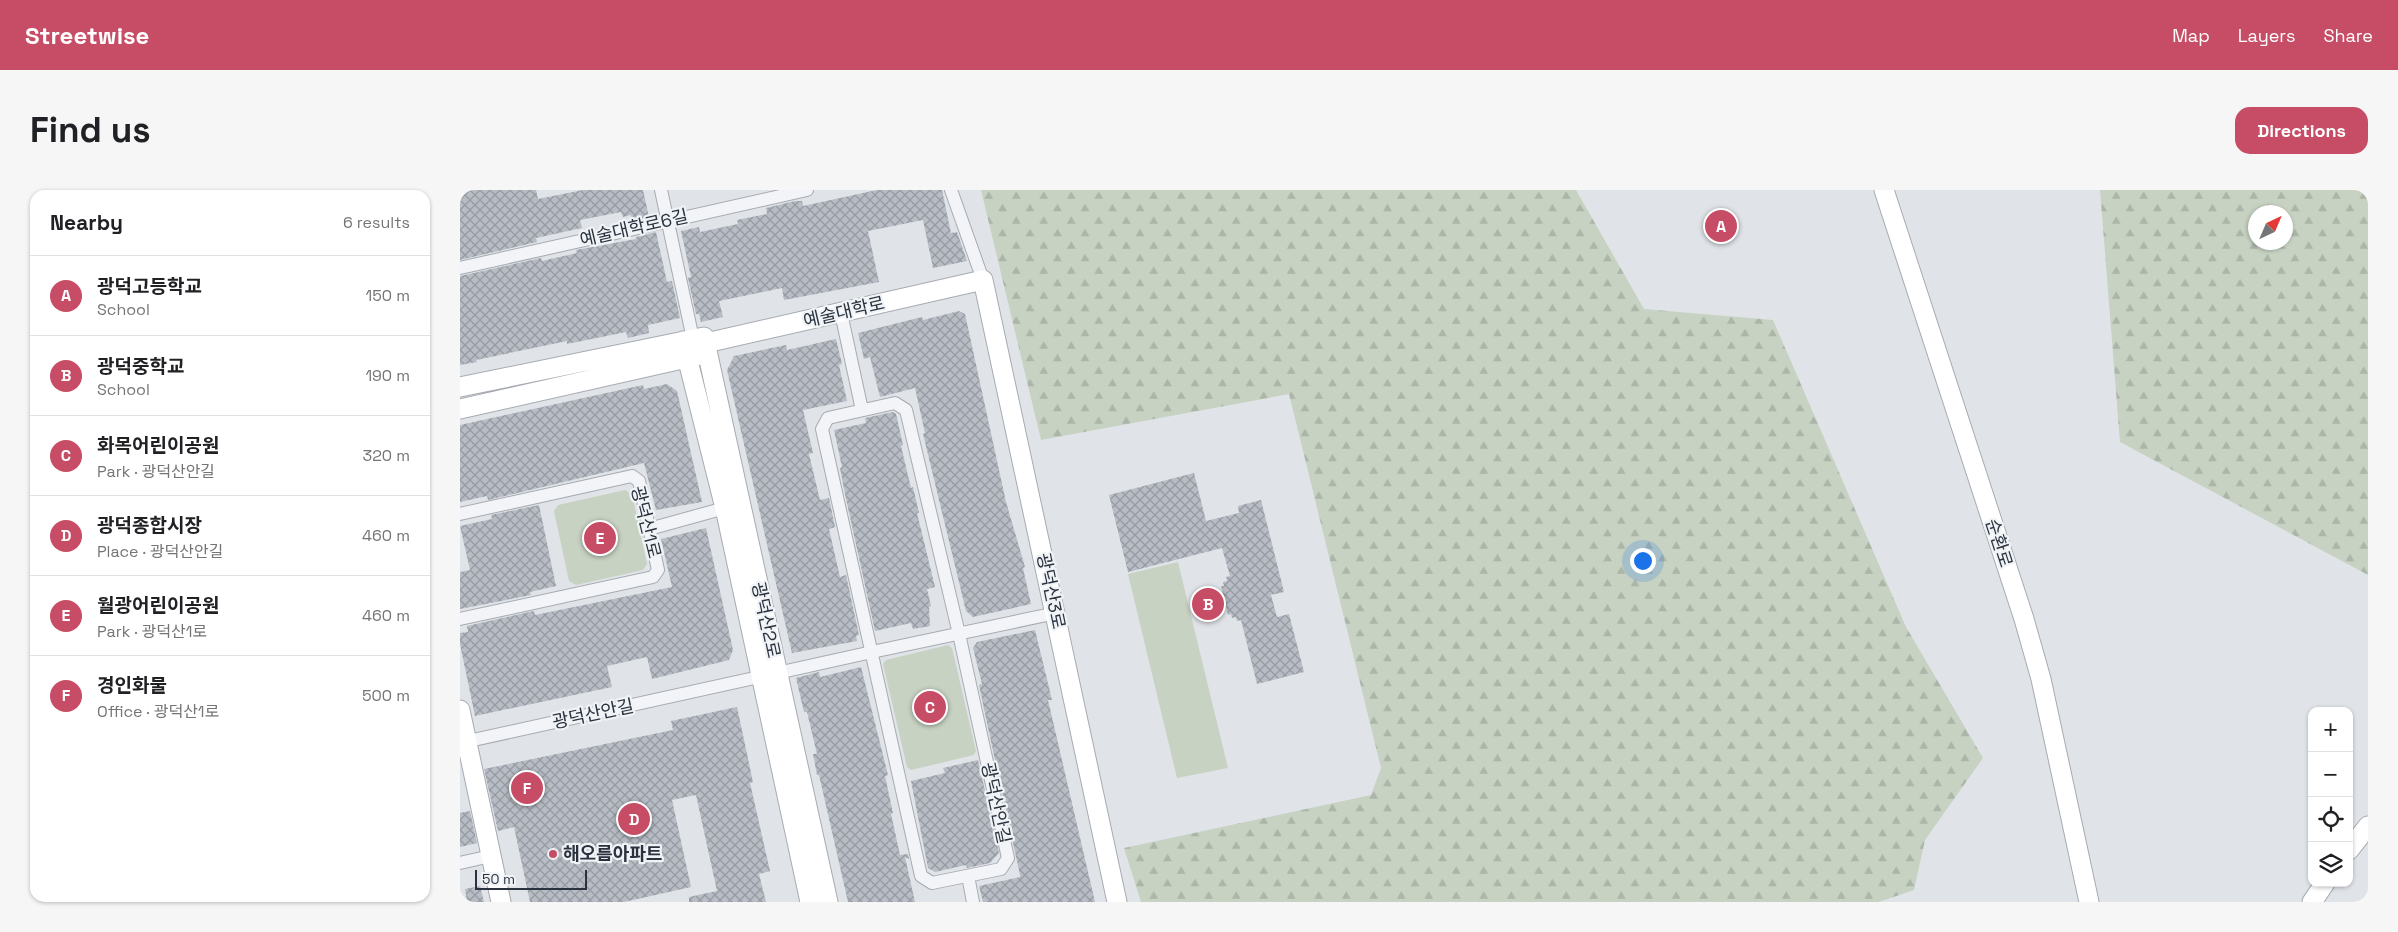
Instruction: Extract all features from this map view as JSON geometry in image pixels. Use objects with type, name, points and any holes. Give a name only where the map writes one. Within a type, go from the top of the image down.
[{"type":"street","points":[[661,190],[697,345]]},
{"type":"street","name":"예술대학로6길","points":[[460,268],[807,190]]},
{"type":"street","points":[[951,190],[983,280]]},
{"type":"street","name":"순환로","points":[[1884,190],[2024,619],[2041,679],[2089,902]]},
{"type":"street","name":"예술대학로","points":[[460,387],[697,345],[983,280]]},
{"type":"street","name":"광덕산3로","points":[[983,280],[1118,902]]},
{"type":"street","points":[[841,313],[862,410]]},
{"type":"street","name":"예술대학로","points":[[460,409],[697,345]]},
{"type":"street","name":"광덕산2로","points":[[697,345],[725,508],[828,902]]},
{"type":"street","name":"광덕산2로","points":[[697,345],[770,675],[810,902]]},
{"type":"street","name":"광덕산안길","points":[[895,403],[906,410],[959,634],[1008,858],[1001,869],[932,883],[921,876],[822,429],[828,418],[895,403]]},
{"type":"street","name":"광덕산1로","points":[[460,514],[632,476],[639,480],[658,570],[653,577],[460,619]]},
{"type":"street","points":[[649,529],[725,508]]},
{"type":"street","name":"광덕산안길","points":[[463,742],[872,652],[1056,614]]},
{"type":"street","points":[[460,710],[463,742],[501,902]]},
{"type":"street","points":[[2353,845],[2368,826]]},
{"type":"street","points":[[460,863],[491,856]]},
{"type":"street","points":[[968,876],[973,902]]},
{"type":"street","points":[[2312,902],[2322,887]]},
{"type":"green space","points":[[981,190],[1576,190],[1644,309],[1773,320],[1906,627],[1983,758],[1925,840],[1914,890],[1879,902],[1141,902],[1124,848],[1371,795],[1381,768],[1289,394],[1041,440]]},
{"type":"green space","points":[[2100,190],[2368,190],[2368,575],[2120,442]]},
{"type":"green space","points":[[625,490],[632,494],[647,564],[643,570],[576,585],[569,581],[554,511],[558,505]]},
{"type":"green space","points":[[1178,562],[1228,768],[1177,778],[1128,574]]},
{"type":"green space","points":[[948,645],[952,648],[976,751],[974,755],[911,770],[907,767],[883,664],[886,660]]},
{"type":"building","points":[[460,190],[536,190],[538,199],[583,190],[643,190],[649,217],[632,221],[631,215],[623,217],[621,212],[580,220],[582,228],[536,238],[537,242],[460,260]]},
{"type":"building","points":[[877,190],[942,190],[951,233],[957,232],[967,261],[933,268],[923,220],[868,231],[879,282],[784,300],[782,288],[719,301],[723,317],[701,322],[699,314],[696,314],[688,278],[691,277],[681,231],[699,227],[700,232],[738,224],[737,220],[767,214],[766,208],[795,201],[802,201],[803,206]]},
{"type":"building","points":[[656,232],[667,282],[672,281],[680,318],[648,325],[649,333],[628,338],[626,332],[567,344],[567,341],[460,365],[460,276],[541,258],[542,261],[577,253],[576,250],[636,239],[636,237]]},
{"type":"building","points":[[959,311],[965,314],[1006,502],[1025,567],[1023,568],[1031,604],[973,617],[966,611],[923,434],[925,433],[915,388],[880,397],[870,357],[864,359],[858,333],[922,317],[923,320]]},
{"type":"building","points":[[836,339],[842,364],[839,365],[847,401],[803,410],[813,453],[809,454],[820,500],[829,498],[835,527],[829,529],[840,577],[846,575],[859,635],[856,636],[857,641],[792,653],[727,370],[734,356],[786,345],[787,350]]},
{"type":"building","points":[[667,384],[677,391],[702,502],[656,510],[644,463],[488,500],[487,496],[460,502],[460,425],[643,385],[644,389]]},
{"type":"building","points":[[893,412],[896,414],[903,445],[901,446],[911,488],[913,487],[919,513],[917,513],[935,587],[927,589],[931,606],[929,607],[930,626],[913,629],[911,623],[875,631],[845,494],[840,468],[842,467],[834,430],[866,423],[865,418]]},
{"type":"building","points":[[1194,473],[1206,521],[1239,513],[1238,506],[1261,500],[1284,592],[1271,595],[1277,617],[1289,614],[1304,672],[1257,684],[1241,620],[1237,621],[1236,617],[1232,618],[1231,614],[1228,615],[1221,586],[1224,586],[1223,582],[1227,581],[1226,577],[1230,576],[1222,548],[1128,572],[1109,495]]},
{"type":"building","points":[[539,505],[556,586],[530,592],[531,595],[460,609],[460,572],[470,570],[460,526],[492,519],[491,515]]},
{"type":"building","points":[[706,528],[733,650],[729,660],[652,679],[647,657],[607,666],[612,687],[475,716],[460,644],[460,633],[468,632],[467,626],[534,611],[535,615],[672,587],[661,539]]},
{"type":"building","points":[[1035,630],[1052,700],[1048,700],[1095,902],[983,902],[979,886],[1020,877],[1020,875],[979,685],[982,684],[973,648],[977,642]]},
{"type":"building","points":[[861,667],[888,775],[885,776],[900,855],[908,854],[909,859],[905,857],[915,902],[848,902],[819,775],[817,775],[813,754],[817,754],[807,712],[804,712],[796,678],[819,672],[820,677]]},
{"type":"building","points":[[737,707],[753,782],[750,783],[770,871],[759,874],[766,902],[689,902],[689,897],[717,891],[696,795],[672,800],[691,887],[624,902],[530,902],[514,827],[498,831],[484,769],[673,730],[671,721]]},
{"type":"building","points":[[978,760],[999,853],[990,863],[967,868],[966,865],[935,872],[928,868],[911,781],[945,773],[943,768]]},
{"type":"building","points":[[470,811],[477,843],[460,847],[460,813]]},
{"type":"building","points":[[480,886],[484,902],[467,902],[465,889]]},
{"type":"place","name":"광덕고등학교","points":[[1721,226]]},
{"type":"place","name":"월광어린이공원","points":[[600,538]]},
{"type":"place","name":"광덕중학교","points":[[1208,604]]},
{"type":"place","name":"화목어린이공원","points":[[930,707]]},
{"type":"place","name":"경인화물","points":[[527,788]]},
{"type":"place","name":"광덕종합시장","points":[[634,819]]},
{"type":"place","name":"해오름아파트","points":[[553,854]]}]
